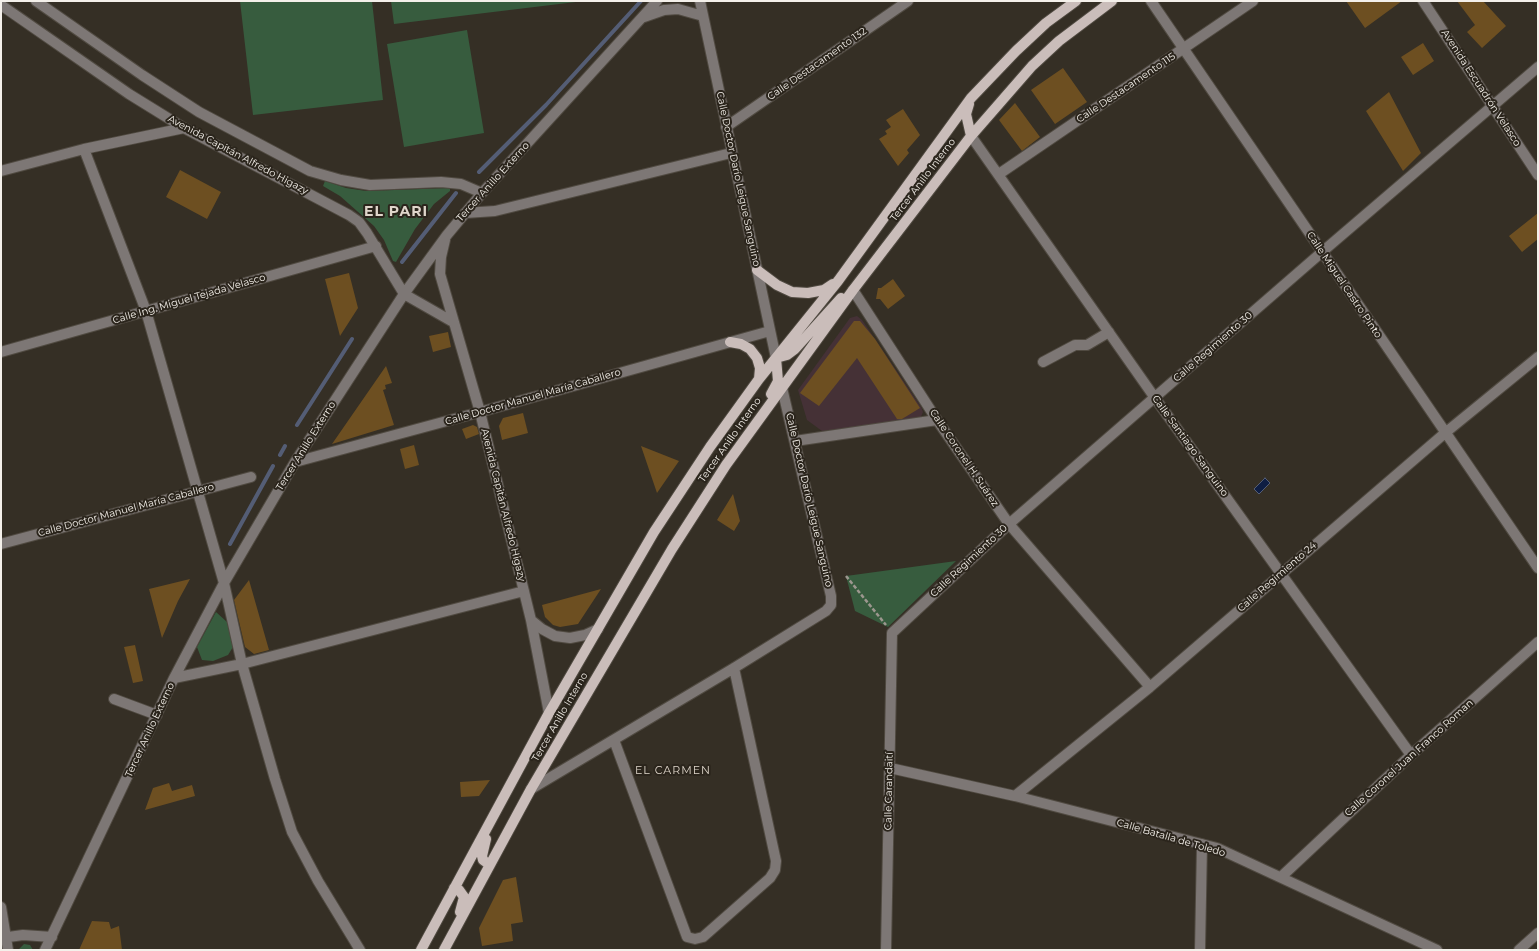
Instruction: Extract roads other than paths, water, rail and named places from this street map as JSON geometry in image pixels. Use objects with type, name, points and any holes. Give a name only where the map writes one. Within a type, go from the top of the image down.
[{"type":"main road","name":"Tercer Anillo Interno","points":[[421,950],[549,713],[654,532],[710,447],[759,379],[838,281],[971,98],[1016,51],[1046,23],[1076,1]]},
{"type":"main road","name":"Tercer Anillo Interno","points":[[444,950],[531,789],[672,549],[726,465],[853,290],[971,136],[1032,66],[1059,41],[1112,1]]},
{"type":"main road","points":[[971,98],[966,114],[971,136]]},
{"type":"main road","points":[[757,270],[777,284],[792,292],[808,294],[824,290],[838,281]]},
{"type":"main road","points":[[747,436],[756,415],[778,381],[776,358],[787,355],[795,350],[849,288],[866,275]]},
{"type":"main road","points":[[730,342],[741,344],[750,349],[757,358],[760,368],[759,379]]},
{"type":"main road","points":[[490,866],[483,860],[482,856],[491,822]]},
{"type":"main road","points":[[454,888],[460,890],[464,897],[455,929]]},
{"type":"street","name":"Avenida Capitán Alfredo Higazy","points":[[36,1],[142,75],[199,112],[310,171],[341,180],[370,185],[441,182],[461,184],[482,193]]},
{"type":"street","name":"Tercer Anillo Externo","points":[[46,950],[174,678],[224,583],[295,462],[404,294],[447,234],[482,193],[657,1]]},
{"type":"street","name":"Calle Doctor Darío Leigue Sanguino","points":[[700,1],[731,153],[776,358]]},
{"type":"street","name":"Calle Destacamento 132","points":[[726,127],[908,1]]},
{"type":"street","name":"Calle Miguel Castro Pinto","points":[[1151,1],[1538,568]]},
{"type":"street","name":"Calle Destacamento 115","points":[[999,174],[1253,1]]},
{"type":"street","name":"Avenida Escuadrón Velasco","points":[[1423,1],[1538,175]]},
{"type":"street","name":"Avenida Capitán Alfredo Higazy","points":[[1,5],[129,94],[184,128],[350,215],[359,222],[376,246],[404,294],[453,322]]},
{"type":"street","points":[[640,18],[658,11],[678,9],[704,16]]},
{"type":"street","name":"Calle Regimiento 30","points":[[892,633],[1009,524],[1322,252],[1538,68]]},
{"type":"street","points":[[1,171],[84,150],[184,128]]},
{"type":"street","name":"Calle Santiago Sanguino","points":[[971,136],[1155,398],[1411,755]]},
{"type":"street","points":[[84,150],[146,311],[224,583],[242,664],[292,832],[318,881],[360,950]]},
{"type":"street","points":[[465,213],[495,211],[731,153]]},
{"type":"street","name":"Avenida Capitán Alfredo Higazy","points":[[447,234],[441,257],[440,274],[480,412],[531,620],[549,713]]},
{"type":"street","name":"Calle Ing. Miguel Tejada Velasco","points":[[1,352],[376,246]]},
{"type":"street","name":"Calle Coronel H. Suárez","points":[[853,290],[937,420],[1009,524],[1150,687]]},
{"type":"street","name":"Calle Doctor Manuel María Caballero","points":[[295,462],[770,331]]},
{"type":"street","points":[[1043,362],[1075,345],[1088,345],[1109,332]]},
{"type":"street","name":"Calle Regimiento 24","points":[[1015,796],[1150,687],[1445,432],[1538,357]]},
{"type":"street","name":"Calle Doctor Darío Leigue Sanguino","points":[[734,668],[826,612],[831,605],[831,596],[782,388]]},
{"type":"street","points":[[795,441],[937,420]]},
{"type":"street","name":"Calle Doctor Manuel María Caballero","points":[[1,544],[251,477]]},
{"type":"street","points":[[174,678],[242,664],[524,591]]},
{"type":"street","points":[[531,620],[542,630],[555,636],[570,638],[585,635],[598,629]]},
{"type":"street","name":"Calle Carandaití","points":[[886,950],[892,633]]},
{"type":"street","name":"Calle Coronel Juan Franco Roman","points":[[1281,877],[1411,755],[1538,642]]},
{"type":"street","points":[[531,789],[734,668],[776,861],[775,870],[770,878],[703,937],[695,939],[687,937],[614,740]]},
{"type":"street","points":[[114,699],[157,715]]},
{"type":"street","points":[[548,761],[554,769],[564,770]]},
{"type":"street","name":"Calle Batalla de Toledo","points":[[890,768],[1015,796],[1217,848],[1437,950]]},
{"type":"street","points":[[1200,950],[1202,844]]},
{"type":"street","points":[[1,907],[4,938],[8,950]]},
{"type":"street","points":[[1519,950],[1538,933]]},
{"type":"street","points":[[4,938],[36,935],[52,937]]},
{"type":"water","points":[[1265,478],[1270,483],[1259,494],[1254,489]]},
{"type":"waterway","points":[[479,172],[546,105],[641,1]]},
{"type":"waterway","points":[[402,262],[456,193]]},
{"type":"waterway","points":[[297,425],[352,339]]},
{"type":"waterway","points":[[280,455],[285,446]]},
{"type":"waterway","points":[[230,544],[273,466]]},
{"type":"district","name":"EL PARI","points":[[396,212]]},
{"type":"district","name":"EL CARMEN","points":[[673,771]]}]
